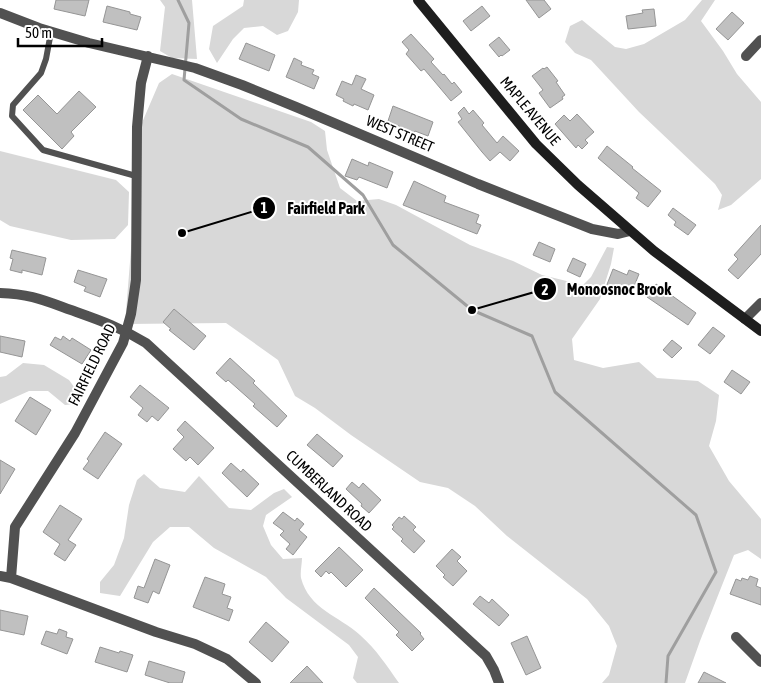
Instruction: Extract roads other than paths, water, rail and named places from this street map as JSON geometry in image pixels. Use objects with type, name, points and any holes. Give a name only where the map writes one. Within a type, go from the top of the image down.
[{"type":"main road","name":"MAPLE AVENUE","points":[[418,0],[536,144],[578,186],[630,231]]},
{"type":"main road","points":[[630,231],[761,331]]},
{"type":"street","name":"WEST STREET","points":[[0,13],[51,32],[88,43],[194,68],[242,85],[478,184],[592,229],[618,234],[630,231]]},
{"type":"street","points":[[746,56],[761,40]]},
{"type":"street","name":"FAIRFIELD ROAD","points":[[11,578],[14,527],[76,433],[123,343],[131,314],[136,280],[137,127],[141,83],[148,56]]},
{"type":"street","name":"CUMBERLAND ROAD","points":[[0,293],[42,298],[103,320],[146,343],[486,656],[499,683]]},
{"type":"street","points":[[745,319],[761,303]]},
{"type":"street","points":[[0,576],[11,578],[147,629],[195,644],[227,659],[256,683]]},
{"type":"street","points":[[736,637],[761,662]]},
{"type":"lane","points":[[51,32],[46,59],[41,73],[13,105],[12,116],[43,150],[136,176]]},
{"type":"waterway","points":[[178,0],[189,23],[184,80],[241,119],[308,147],[363,195],[393,245],[472,310],[532,336],[555,392],[696,515],[716,572],[668,656],[666,683]]},
{"type":"place","name":"Fairfield Park","points":[[182,233]]},
{"type":"place","name":"Monoosnoc Brook","points":[[472,310]]}]
